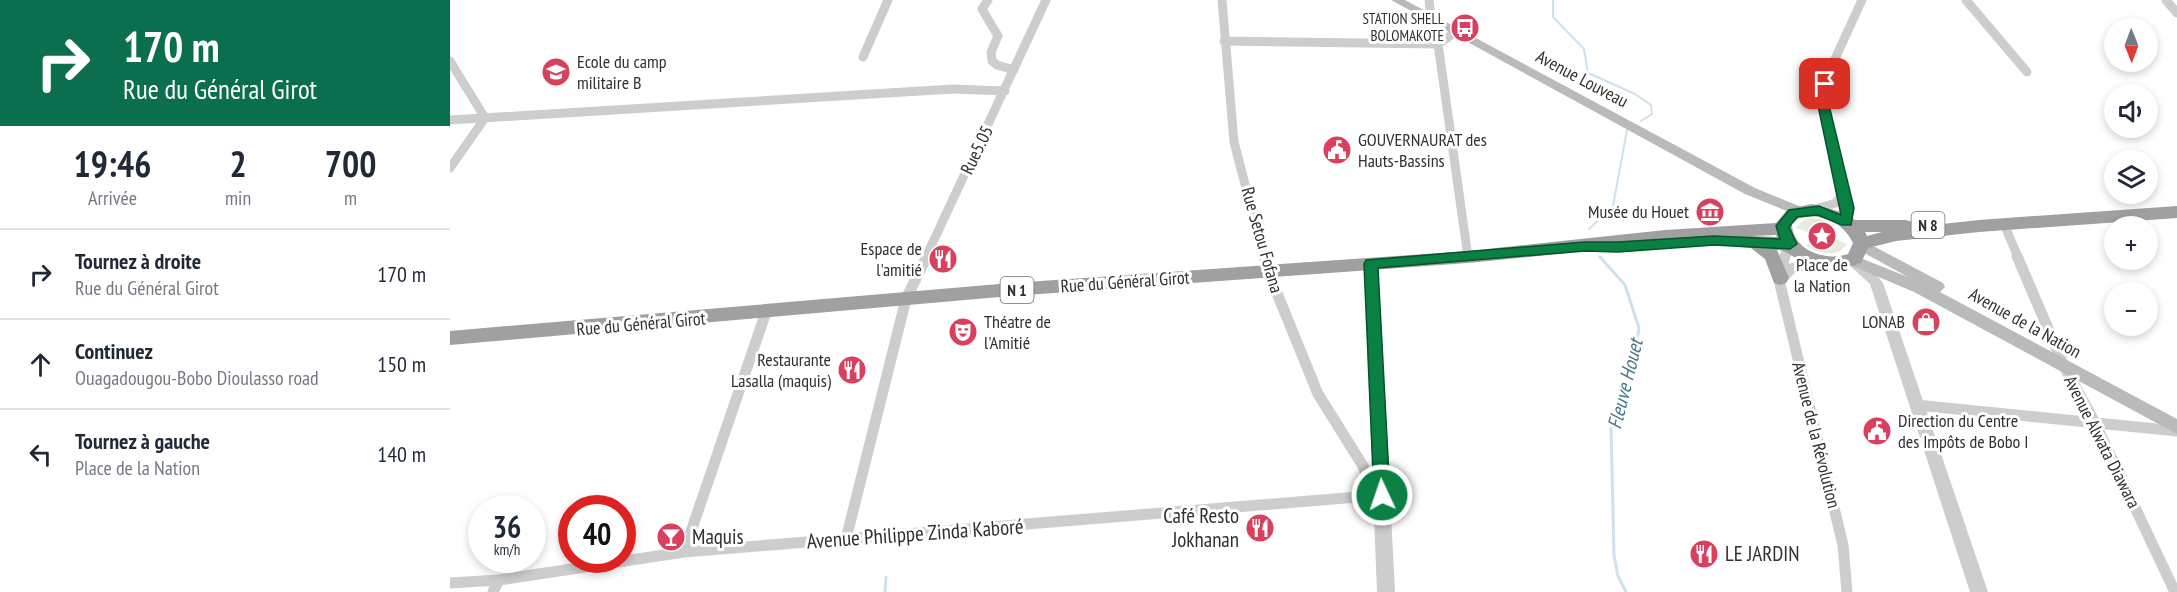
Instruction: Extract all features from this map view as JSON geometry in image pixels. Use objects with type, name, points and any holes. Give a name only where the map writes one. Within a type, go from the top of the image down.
[{"type":"highway","points":[[1805,210],[1834,215],[1849,224],[1857,255],[1817,261],[1787,235],[1790,215],[1805,210]]},
{"type":"highway","name":"N 8","points":[[1857,255],[1896,235],[2004,224],[2177,212]]},
{"type":"highway","name":"N 8","points":[[1849,224],[1977,222],[2004,224]]},
{"type":"highway","name":"N 1","points":[[1585,246],[1618,247],[1714,241],[1756,243],[1787,235]]},
{"type":"highway","name":"N 1","points":[[1585,246],[1613,241],[1787,235]]},
{"type":"highway","points":[[1756,243],[1772,255],[1780,279]]},
{"type":"highway","name":"Rue du Général Girot","points":[[450,338],[655,323],[906,298],[1468,257],[1585,246]]},
{"type":"main road","name":"Avenue Louveau","points":[[1397,0],[1750,191],[1805,210]]},
{"type":"main road","name":"Avenue Louveau","points":[[1750,191],[1787,235]]},
{"type":"main road","name":"Avenue de la Nation","points":[[1857,255],[2177,417]]},
{"type":"main road","name":"Avenue de la Nation","points":[[2061,360],[2177,426]]},
{"type":"street","points":[[863,57],[888,0]]},
{"type":"street","points":[[988,0],[982,9],[998,36],[991,52],[992,61],[997,65],[1014,70]]},
{"type":"street","name":"Rue5.05","points":[[846,539],[906,298],[1046,0]]},
{"type":"street","name":"Rue Setou Fofana","points":[[1222,0],[1234,142],[1268,271],[1318,394],[1363,466],[1378,496]]},
{"type":"street","points":[[1429,0],[1431,18]]},
{"type":"street","points":[[1849,224],[1844,190],[1822,101],[1829,72],[1862,0]]},
{"type":"street","points":[[1966,0],[2027,72]]},
{"type":"street","points":[[2166,0],[2177,13]]},
{"type":"street","points":[[1224,41],[1438,44],[1456,32]]},
{"type":"street","points":[[1438,44],[1468,257]]},
{"type":"street","points":[[450,61],[485,118]]},
{"type":"street","points":[[450,120],[953,89],[1005,91]]},
{"type":"street","points":[[450,168],[485,118]]},
{"type":"street","points":[[1805,210],[1838,202],[1844,190]]},
{"type":"street","name":"Avenue Alwata Diawara","points":[[2004,224],[2061,360],[2095,423],[2175,592]]},
{"type":"street","points":[[1780,279],[1787,235]]},
{"type":"street","points":[[1857,255],[1863,279],[1878,293]]},
{"type":"street","points":[[1857,255],[1878,287],[1878,293],[1979,592]]},
{"type":"street","points":[[1780,279],[1790,270],[1817,261]]},
{"type":"street","points":[[1371,264],[1378,496],[1386,592]]},
{"type":"street","name":"Avenue de la Révolution","points":[[1780,279],[1843,545],[1847,592]]},
{"type":"street","points":[[684,552],[766,312]]},
{"type":"street","points":[[1916,405],[2177,431]]},
{"type":"street","name":"Avenue Philippe Zinda Kaboré","points":[[450,583],[496,586],[684,552],[1378,496]]},
{"type":"shaded area","points":[[1812,218],[1835,225],[1827,232],[1815,229],[1810,233],[1796,228],[1802,221]]},
{"type":"shaded area","points":[[1832,238],[1847,244],[1839,252],[1834,253],[1817,251],[1806,246],[1815,239],[1826,243]]},
{"type":"waterway","name":"Fleuve Houet","points":[[1553,0],[1553,17],[1584,49],[1588,73],[1635,94],[1651,105],[1652,114],[1641,121]]},
{"type":"waterway","name":"Fleuve Houet","points":[[1589,229],[1613,206],[1627,130]]},
{"type":"waterway","name":"Fleuve Houet","points":[[1600,257],[1625,285],[1639,328],[1632,367],[1617,398],[1611,428],[1614,555],[1618,576],[1626,592]]},
{"type":"waterway","points":[[885,592],[886,577]]},
{"type":"place","name":"STATION SHELL BOLOMAKOTE","points":[[1465,28]]},
{"type":"place","name":"Ecole du camp militaire B","points":[[556,72]]},
{"type":"place","name":"GOUVERNAURAT des Hauts-Bassins","points":[[1337,150]]},
{"type":"place","name":"Musée du Houet","points":[[1710,212]]},
{"type":"place","name":"Place de la Nation","points":[[1822,236]]},
{"type":"place","name":"Espace de l'amitié","points":[[943,259]]},
{"type":"place","name":"LONAB","points":[[1926,322]]},
{"type":"place","name":"Théatre de l'Amitié","points":[[963,332]]},
{"type":"place","name":"Restaurante Lasalla (maquis)","points":[[852,370]]},
{"type":"place","name":"Direction du Centre des Impôts de Bobo I","points":[[1877,431]]},
{"type":"place","name":"Café Resto Jokhanan","points":[[1260,528]]},
{"type":"place","name":"Maquis","points":[[671,537]]},
{"type":"place","name":"LE JARDIN","points":[[1704,554]]},
{"type":"route","points":[[1382,495],[1371,264],[1585,246],[1618,247],[1714,241],[1790,244],[1783,232],[1783,226],[1784,222],[1794,213],[1805,210],[1819,211],[1847,222],[1844,190],[1822,101],[1825,84]]}]
